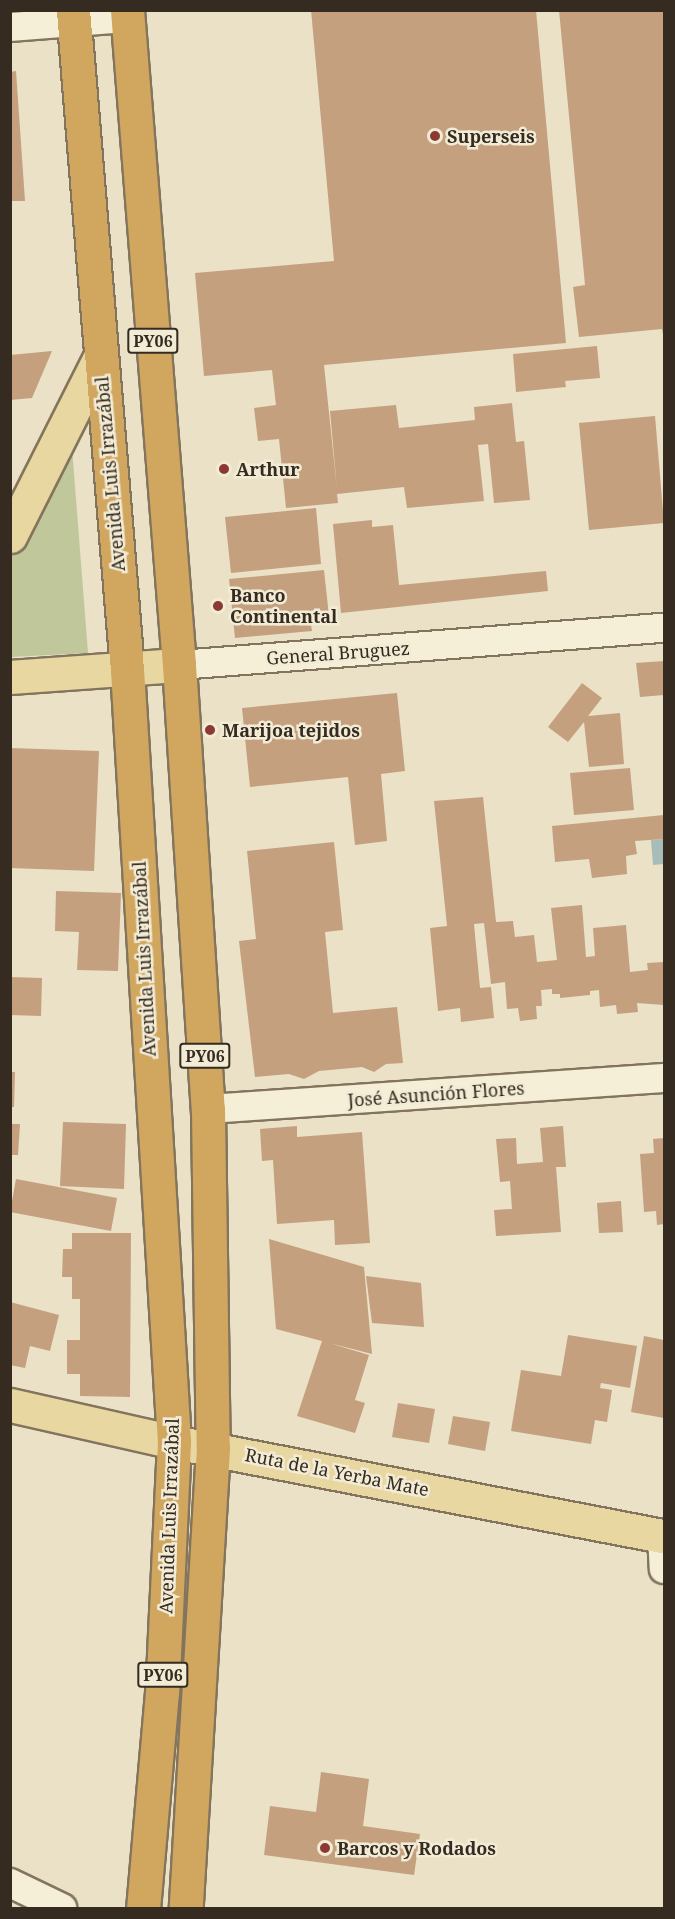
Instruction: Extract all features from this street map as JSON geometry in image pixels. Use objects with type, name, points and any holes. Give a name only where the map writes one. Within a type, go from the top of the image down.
[{"type":"highway","name":"Avenida Luis Irrazábal","points":[[127,14],[179,665],[208,1109],[213,1448],[186,1908]]},
{"type":"highway","name":"Avenida Luis Irrazábal","points":[[74,16],[127,669],[174,1442],[162,1692],[143,1908]]},
{"type":"main road","points":[[10,536],[100,357]]},
{"type":"main road","name":"General Bruguez","points":[[15,685],[127,669],[179,665]]},
{"type":"main road","name":"Ruta de la Yerba Mate","points":[[10,1405],[174,1442],[663,1535]]},
{"type":"street","points":[[10,27],[74,16],[127,14]]},
{"type":"street","name":"General Bruguez","points":[[179,665],[664,628]]},
{"type":"street","name":"José Asunción Flores","points":[[208,1109],[664,1078]]},
{"type":"street","points":[[663,1535],[664,1569]]},
{"type":"street","points":[[10,1883],[62,1908]]},
{"type":"green space","points":[[68,397],[88,653],[11,657],[10,517]]},
{"type":"water","points":[[664,839],[664,864],[653,865],[651,840]]},
{"type":"building","name":"Superseis","points":[[311,10],[536,10],[566,343],[324,365],[337,489],[330,411],[396,405],[399,428],[475,420],[474,407],[512,403],[516,442],[524,441],[530,500],[494,503],[488,444],[478,445],[484,501],[407,508],[404,487],[337,494],[338,503],[286,508],[279,439],[258,441],[254,408],[276,405],[272,370],[204,376],[195,273],[334,261]]},
{"type":"building","points":[[559,10],[664,10],[664,339],[662,329],[579,337],[573,287],[585,285]]},
{"type":"building","points":[[16,71],[25,201],[10,201],[10,72]]},
{"type":"building","points":[[597,346],[600,378],[565,381],[566,387],[516,392],[513,354]]},
{"type":"building","points":[[52,351],[32,398],[10,400],[10,355]]},
{"type":"building","points":[[655,416],[664,523],[589,530],[579,423]]},
{"type":"building","points":[[316,508],[321,564],[231,573],[225,517]]},
{"type":"building","points":[[372,520],[372,527],[393,525],[399,585],[546,571],[548,591],[341,613],[333,524]]},
{"type":"building","points":[[324,570],[329,616],[310,618],[312,631],[235,638],[229,579]]},
{"type":"building","points":[[664,661],[664,695],[640,697],[636,663]]},
{"type":"building","points":[[582,683],[602,698],[588,716],[620,713],[624,764],[589,767],[584,722],[568,742],[548,727]]},
{"type":"building","points":[[397,693],[405,771],[381,774],[387,841],[355,845],[348,777],[250,787],[242,708]]},
{"type":"building","points":[[10,748],[99,751],[94,871],[10,868]]},
{"type":"building","points":[[630,768],[634,810],[574,815],[570,773]]},
{"type":"building","points":[[483,797],[496,922],[513,921],[515,937],[534,935],[537,962],[557,960],[551,908],[582,905],[586,957],[595,956],[593,928],[626,925],[630,972],[648,970],[647,963],[664,962],[664,1005],[637,1003],[638,1012],[617,1014],[616,1005],[600,1007],[599,990],[590,991],[590,995],[560,998],[560,994],[552,994],[552,989],[541,990],[542,1006],[536,1006],[537,1019],[520,1021],[518,1008],[507,1009],[505,982],[491,984],[484,923],[474,924],[480,988],[491,987],[494,1018],[461,1022],[460,1008],[438,1011],[430,928],[447,926],[434,801]]},
{"type":"building","points":[[664,815],[664,839],[635,841],[637,854],[626,856],[627,874],[592,878],[589,859],[555,862],[552,826]]},
{"type":"building","points":[[334,842],[343,930],[325,932],[333,1013],[397,1007],[403,1063],[386,1064],[374,1072],[362,1067],[319,1071],[304,1079],[289,1074],[255,1077],[239,941],[256,939],[247,851]]},
{"type":"building","points":[[56,891],[121,893],[118,971],[77,970],[79,932],[55,931]]},
{"type":"building","points":[[10,977],[42,978],[41,1016],[10,1015]]},
{"type":"building","points":[[10,1072],[15,1072],[14,1107],[10,1107]]},
{"type":"building","points":[[63,1122],[126,1124],[124,1189],[60,1186]]},
{"type":"building","points":[[10,1124],[20,1124],[18,1155],[10,1155]]},
{"type":"building","points":[[297,1126],[297,1137],[362,1132],[370,1243],[335,1245],[334,1220],[277,1224],[273,1160],[262,1161],[260,1129]]},
{"type":"building","points":[[563,1126],[566,1167],[556,1167],[561,1232],[496,1236],[494,1210],[512,1209],[510,1181],[500,1182],[496,1139],[516,1138],[517,1164],[543,1162],[540,1128]]},
{"type":"building","points":[[664,1138],[664,1224],[657,1225],[656,1211],[644,1212],[640,1154],[654,1153],[653,1139]]},
{"type":"building","points":[[16,1179],[117,1198],[111,1231],[10,1212]]},
{"type":"building","points":[[621,1201],[623,1232],[599,1233],[597,1203]]},
{"type":"building","points":[[72,1233],[131,1233],[130,1397],[80,1396],[80,1374],[67,1374],[67,1340],[80,1340],[80,1299],[72,1299],[72,1277],[62,1277],[63,1249],[72,1249]]},
{"type":"building","points":[[269,1239],[364,1267],[372,1354],[329,1343],[369,1355],[355,1400],[365,1403],[355,1433],[297,1416],[322,1341],[276,1329]]},
{"type":"building","points":[[366,1276],[421,1283],[424,1327],[372,1323]]},
{"type":"building","points":[[10,1302],[59,1315],[50,1351],[30,1346],[25,1368],[10,1365]]},
{"type":"building","points":[[568,1335],[637,1346],[630,1388],[601,1383],[600,1388],[612,1390],[607,1422],[595,1420],[591,1444],[511,1431],[521,1370],[561,1376]]},
{"type":"building","points":[[644,1336],[664,1340],[664,1418],[631,1412]]},
{"type":"building","points":[[398,1403],[435,1409],[429,1443],[392,1437]]},
{"type":"building","points":[[453,1416],[490,1422],[485,1451],[448,1444]]},
{"type":"building","points":[[321,1772],[369,1779],[363,1826],[420,1834],[414,1875],[264,1855],[270,1806],[316,1812]]},
{"type":"place","name":"Superseis","points":[[435,136]]},
{"type":"place","name":"Arthur","points":[[224,469]]},
{"type":"place","name":"Banco Continental","points":[[218,606]]},
{"type":"place","name":"Marijoa tejidos","points":[[210,730]]},
{"type":"place","name":"Barcos y Rodados","points":[[325,1848]]}]
